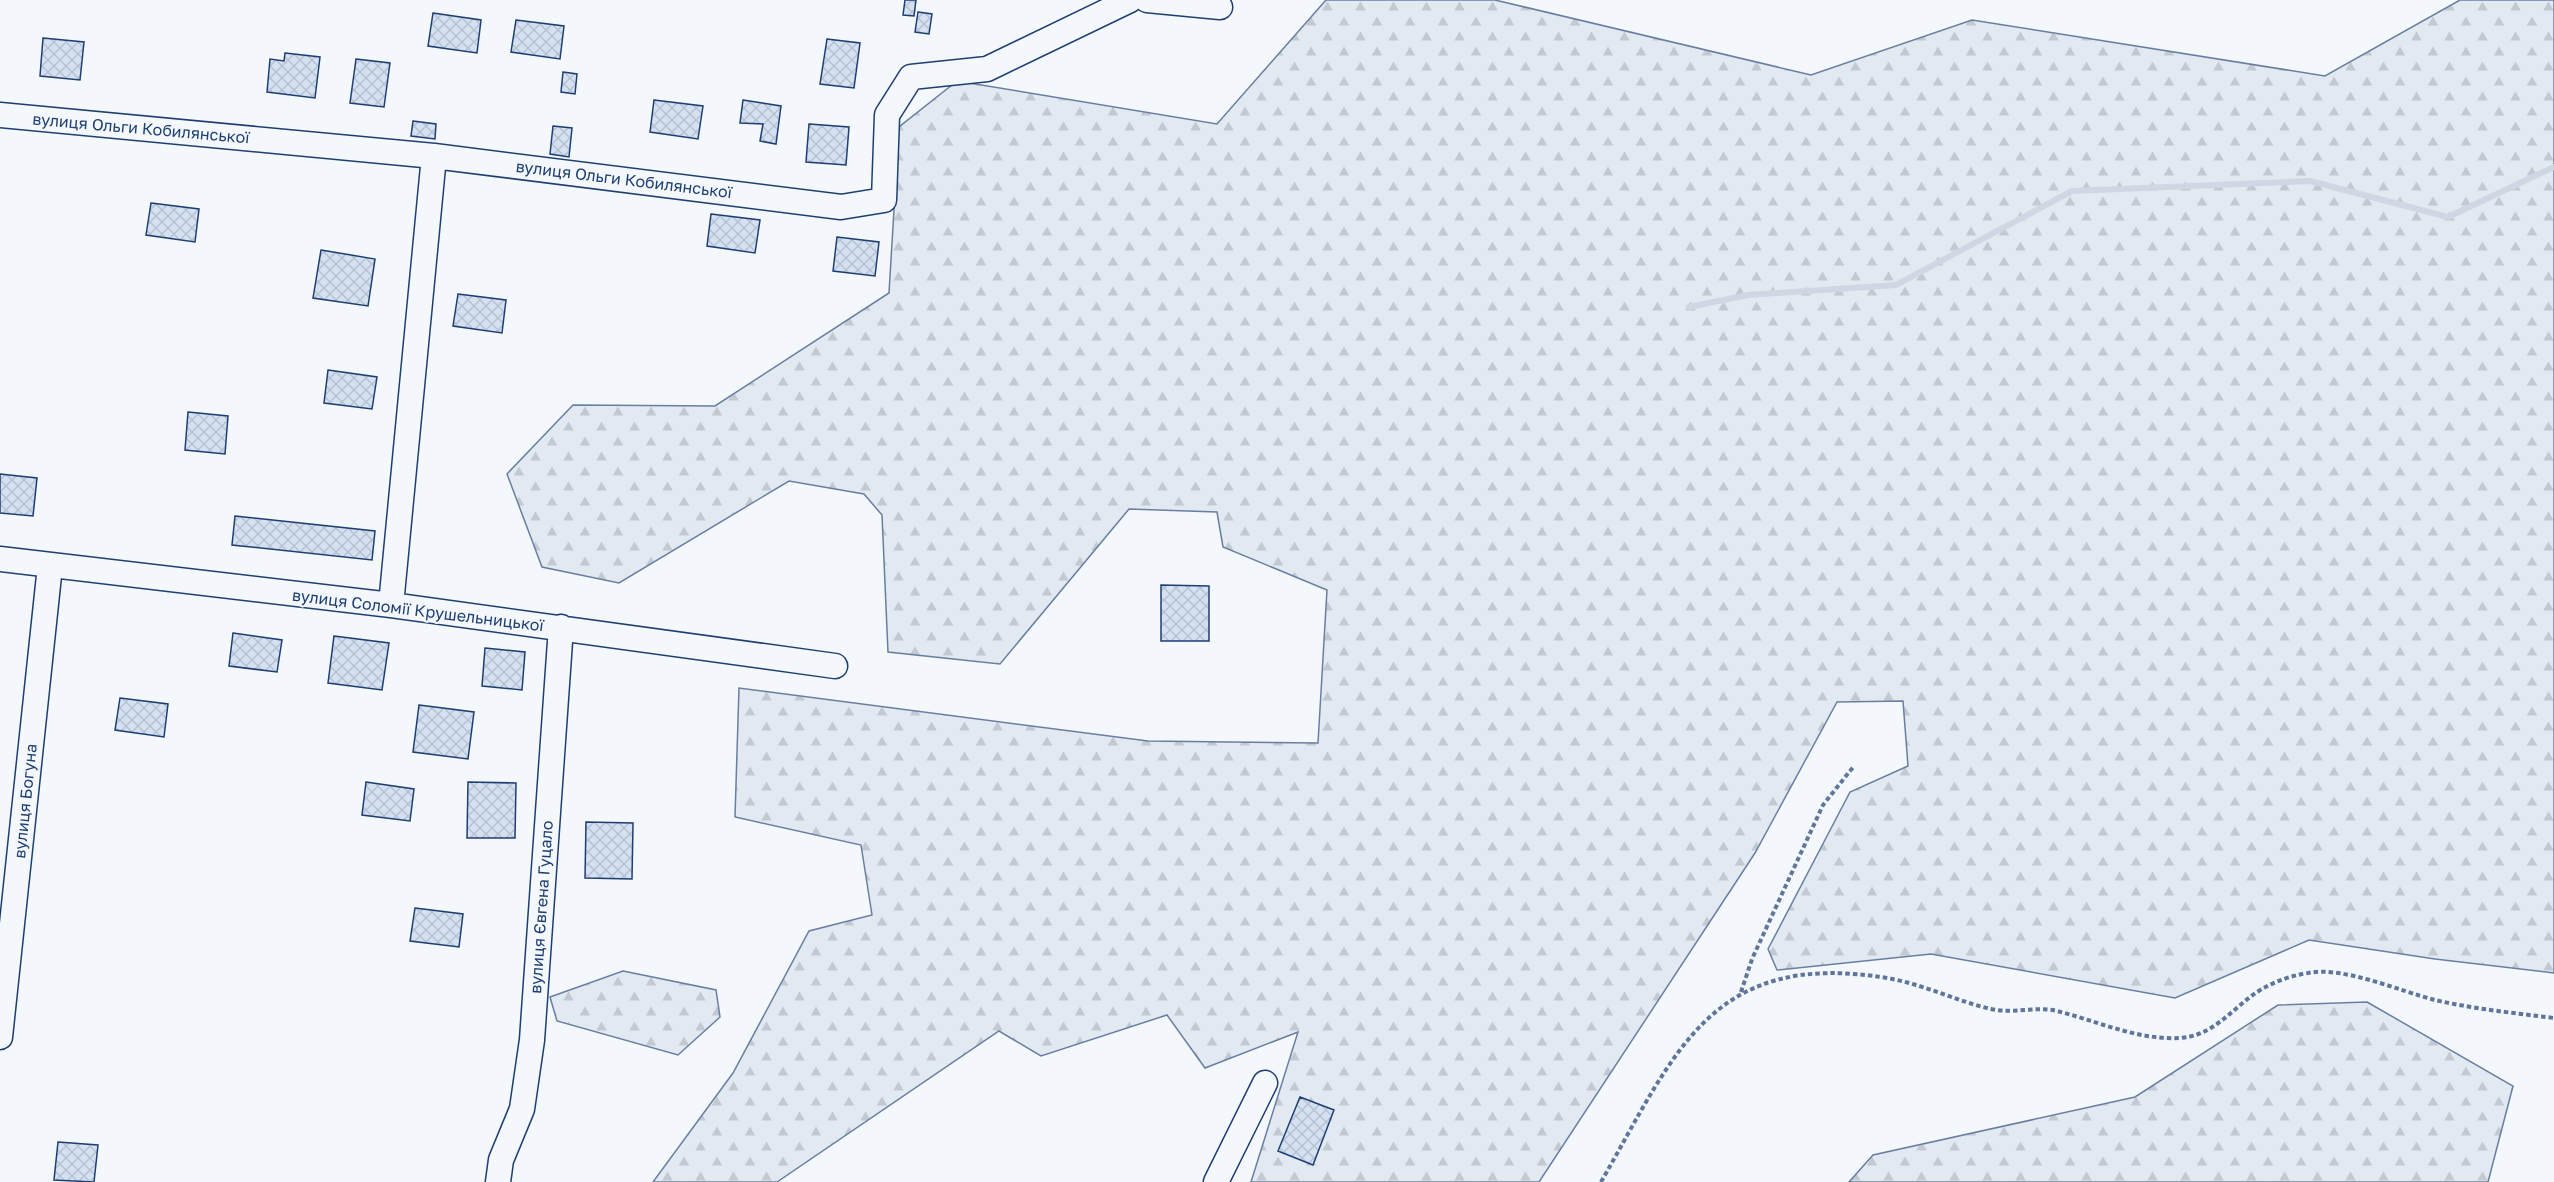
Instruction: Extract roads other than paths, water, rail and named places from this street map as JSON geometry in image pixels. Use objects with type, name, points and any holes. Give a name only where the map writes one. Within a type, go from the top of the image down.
[{"type":"street","name":"вулиця Ольги Кобилянської","points":[[0,115],[434,156],[841,207],[884,200],[887,115],[911,77],[987,69],[1130,0]]},
{"type":"street","points":[[1147,0],[1220,7]]},
{"type":"street","points":[[391,606],[434,156]]},
{"type":"street","name":"вулиця Соломії Крушельницької","points":[[0,559],[561,627],[835,666]]},
{"type":"street","name":"вулиця Богуна","points":[[0,1037],[50,566]]},
{"type":"street","name":"вулиця Євгена Гуцало","points":[[498,1182],[501,1160],[522,1108],[532,1040],[561,627]]},
{"type":"street","points":[[1216,1182],[1265,1083]]},
{"type":"waterway","points":[[1689,307],[1748,295],[1896,285],[2072,191],[2310,181],[2448,217],[2554,167]]}]
